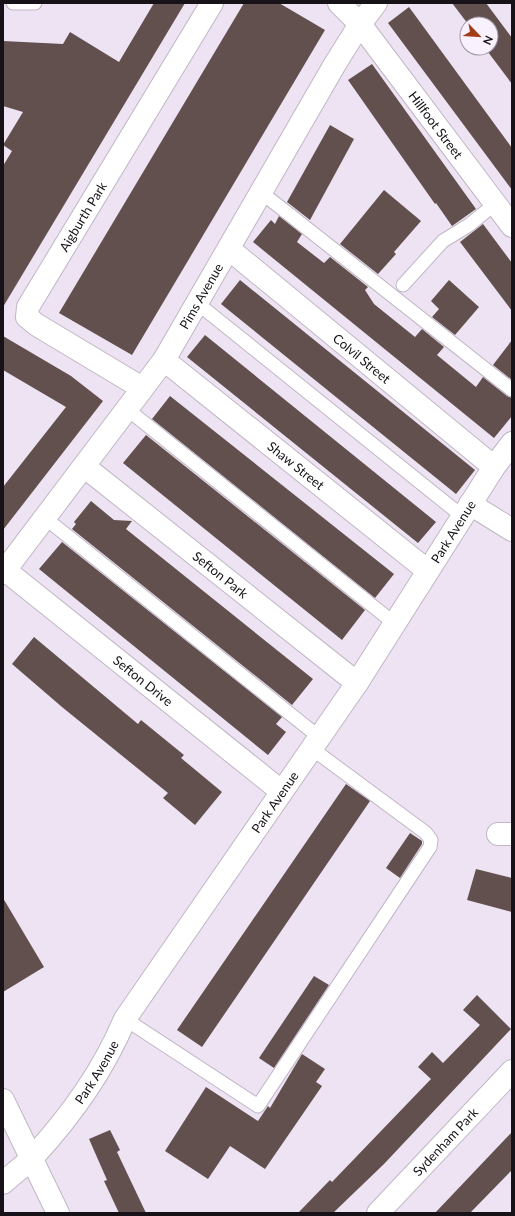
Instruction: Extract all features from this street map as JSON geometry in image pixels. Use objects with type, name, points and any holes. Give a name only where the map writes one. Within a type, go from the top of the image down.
[{"type":"street","name":"Aigburth Park","points":[[142,388],[37,325],[27,317],[28,307],[212,3]]},
{"type":"street","points":[[339,3],[360,24]]},
{"type":"street","name":"Pims Avenue","points":[[4,572],[44,518],[85,467],[127,408],[164,360],[331,70],[360,24],[376,3]]},
{"type":"street","name":"Hillfoot Street","points":[[360,24],[512,226]]},
{"type":"street","name":"Colvil Street","points":[[229,249],[494,467]]},
{"type":"street","name":"Shaw Street","points":[[164,360],[428,571]]},
{"type":"street","name":"Park Avenue","points":[[3,1183],[32,1158],[78,1101],[114,1046],[125,1020],[281,791],[357,683],[466,510],[512,442]]},
{"type":"street","name":"Sefton Park","points":[[85,467],[357,683]]},
{"type":"street","points":[[466,510],[512,530]]},
{"type":"street","name":"Sefton Drive","points":[[4,572],[281,791]]},
{"type":"street","name":"Sydenham Park","points":[[378,1213],[512,1071]]},
{"type":"street","points":[[3,1100],[58,1213]]},
{"type":"lane","points":[[13,3],[35,3]]},
{"type":"lane","points":[[262,192],[512,390]]},
{"type":"lane","points":[[403,285],[443,241],[469,225],[495,204]]},
{"type":"lane","points":[[197,303],[466,510]]},
{"type":"lane","points":[[127,408],[394,623]]},
{"type":"lane","points":[[44,518],[426,834],[431,840],[430,847],[258,1106],[125,1020]]},
{"type":"building","points":[[154,3],[185,3],[3,307],[3,166],[12,151],[3,145],[23,112],[3,106],[3,41],[63,44],[70,32],[119,62]]},
{"type":"building","points":[[244,3],[279,3],[325,30],[132,355],[59,313]]},
{"type":"building","points":[[452,3],[486,3],[496,16],[462,16]]},
{"type":"building","points":[[409,7],[512,148],[512,190],[388,23]]},
{"type":"building","points":[[499,20],[512,38],[512,84],[491,56],[499,56]]},
{"type":"building","points":[[372,64],[476,209],[452,226],[348,80]]},
{"type":"building","points":[[330,125],[354,139],[310,220],[287,202]]},
{"type":"building","points":[[384,190],[421,221],[394,252],[396,254],[378,274],[340,244]]},
{"type":"building","points":[[279,216],[302,234],[297,242],[324,263],[330,257],[368,287],[365,290],[374,304],[415,337],[422,329],[444,347],[437,355],[476,387],[483,377],[507,396],[512,398],[512,416],[494,438],[253,242],[271,220],[275,224]]},
{"type":"building","points":[[483,224],[512,263],[512,311],[460,242]]},
{"type":"building","points":[[240,280],[475,470],[456,494],[221,304]]},
{"type":"building","points":[[449,280],[479,307],[455,335],[432,317],[439,309],[431,301]]},
{"type":"building","points":[[205,335],[436,522],[418,543],[187,357]]},
{"type":"building","points":[[3,336],[71,376],[103,401],[3,530],[3,487],[66,407],[3,370]]},
{"type":"building","points":[[512,340],[512,380],[493,365]]},
{"type":"building","points":[[170,396],[394,574],[375,598],[152,419]]},
{"type":"building","points":[[146,435],[365,610],[342,640],[123,463]]},
{"type":"building","points":[[91,501],[114,520],[132,521],[126,529],[313,679],[292,705],[72,529],[76,524],[74,522]]},
{"type":"building","points":[[62,542],[282,717],[276,724],[286,732],[268,755],[39,569]]},
{"type":"building","points":[[34,637],[138,724],[141,720],[184,755],[181,758],[222,792],[195,825],[163,798],[168,793],[62,707],[12,664]]},
{"type":"building","points":[[346,784],[370,801],[202,1047],[177,1030]]},
{"type":"building","points":[[410,833],[422,841],[422,844],[400,878],[386,868]]},
{"type":"building","points":[[476,869],[512,878],[512,912],[467,900]]},
{"type":"building","points":[[3,898],[44,967],[3,992]]},
{"type":"building","points":[[314,976],[329,985],[274,1068],[259,1058]]},
{"type":"building","points":[[477,995],[511,1029],[384,1164],[333,1213],[298,1213],[330,1180],[332,1182],[431,1079],[418,1067],[432,1052],[443,1063],[480,1025],[463,1010]]},
{"type":"building","points":[[302,1054],[325,1069],[316,1082],[322,1086],[265,1169],[230,1146],[208,1179],[165,1151],[206,1087],[258,1121],[268,1106],[270,1108]]},
{"type":"building","points":[[110,1130],[120,1150],[117,1152],[146,1213],[119,1213],[104,1181],[107,1180],[89,1139]]},
{"type":"building","points":[[512,1132],[512,1170],[470,1213],[435,1213]]}]
